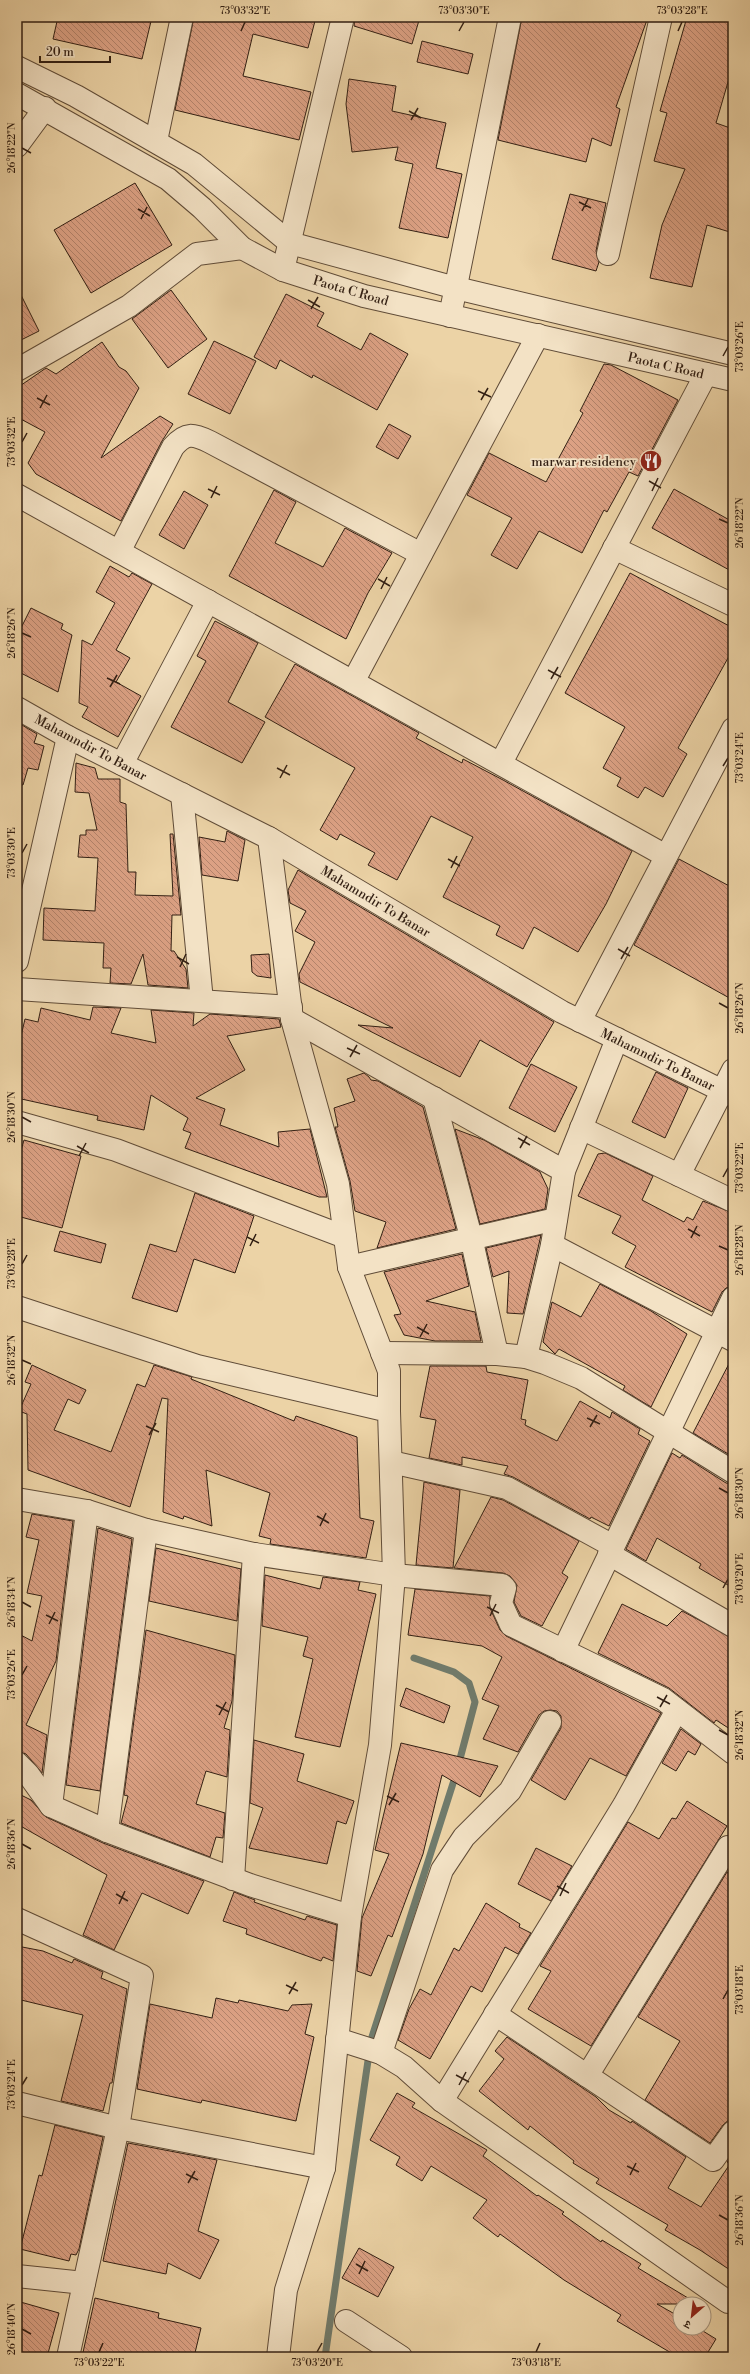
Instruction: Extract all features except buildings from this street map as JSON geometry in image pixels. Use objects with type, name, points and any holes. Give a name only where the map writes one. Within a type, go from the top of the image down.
[{"type":"street","points":[[156,140],[182,17]]},
{"type":"street","points":[[283,270],[343,17]]},
{"type":"street","points":[[450,316],[510,17]]},
{"type":"street","points":[[608,254],[661,17]]},
{"type":"street","points":[[17,67],[76,96],[156,140],[217,182],[290,243],[456,288],[733,354]]},
{"type":"street","name":"Paota C Road","points":[[17,94],[45,108],[168,179],[202,208],[242,248],[283,270],[364,296],[733,380]]},
{"type":"street","points":[[17,146],[45,108]]},
{"type":"street","points":[[17,370],[129,306],[197,254],[242,248]]},
{"type":"street","points":[[353,682],[538,336]]},
{"type":"street","points":[[501,764],[706,374]]},
{"type":"street","points":[[119,552],[173,447],[180,438],[196,436],[421,554]]},
{"type":"street","points":[[17,495],[666,856]]},
{"type":"street","points":[[614,548],[733,605]]},
{"type":"street","points":[[122,764],[208,601]]},
{"type":"street","name":"Mahamndir To Banar","points":[[17,708],[68,737],[269,838],[580,1021],[727,1093]]},
{"type":"street","points":[[580,1021],[733,729]]},
{"type":"street","points":[[17,961],[68,737]]},
{"type":"street","points":[[182,794],[202,1001]]},
{"type":"street","points":[[269,838],[292,1013],[338,1184],[349,1267],[389,1370],[394,1575],[380,1745],[350,1916],[324,2168],[286,2290],[278,2357]]},
{"type":"street","points":[[17,989],[202,1001],[292,1013],[434,1098],[564,1171]]},
{"type":"street","points":[[526,1357],[552,1246],[564,1171],[617,1039]]},
{"type":"street","points":[[679,1175],[727,1093],[733,1070]]},
{"type":"street","points":[[434,1098],[471,1237],[497,1354]]},
{"type":"street","points":[[17,1122],[116,1150],[345,1237]]},
{"type":"street","points":[[581,1128],[733,1201]]},
{"type":"street","points":[[349,1267],[471,1237],[556,1219]]},
{"type":"street","points":[[552,1246],[725,1335]]},
{"type":"street","points":[[563,1651],[668,1431],[725,1335],[733,1298]]},
{"type":"street","points":[[17,1307],[197,1366],[390,1411]]},
{"type":"street","points":[[382,1353],[497,1354],[526,1357],[560,1368],[581,1378],[733,1472]]},
{"type":"street","points":[[391,1462],[507,1488],[611,1550],[733,1626]]},
{"type":"street","points":[[17,1500],[87,1511],[146,1530],[254,1554],[394,1575],[502,1586],[505,1588],[501,1603],[511,1625],[663,1699],[733,1752]]},
{"type":"street","points":[[51,1806],[87,1511]]},
{"type":"street","points":[[107,1831],[146,1530]]},
{"type":"street","points":[[233,1879],[254,1554]]},
{"type":"street","points":[[442,2101],[624,1805],[677,1710]]},
{"type":"street","points":[[381,2053],[442,1870],[464,1837],[510,1791],[550,1722]]},
{"type":"street","points":[[17,1763],[28,1774],[51,1806],[107,1831],[233,1879],[350,1916]]},
{"type":"street","points":[[587,2076],[728,1847]]},
{"type":"street","points":[[17,1919],[142,1976],[118,2128],[68,2357]]},
{"type":"street","points":[[495,2014],[714,2160],[733,2132]]},
{"type":"street","points":[[337,2039],[381,2053],[404,2067],[442,2101],[728,2302],[733,2302]]},
{"type":"street","points":[[17,2103],[118,2128],[324,2168]]},
{"type":"street","points":[[17,2276],[84,2283]]},
{"type":"street","points":[[346,2321],[401,2357]]},
{"type":"waterway","points":[[325,2357],[371,2040],[456,1774],[475,1702],[469,1683],[454,1672],[414,1658]]},
{"type":"place","name":"marwar residency","points":[[651,461]]}]
